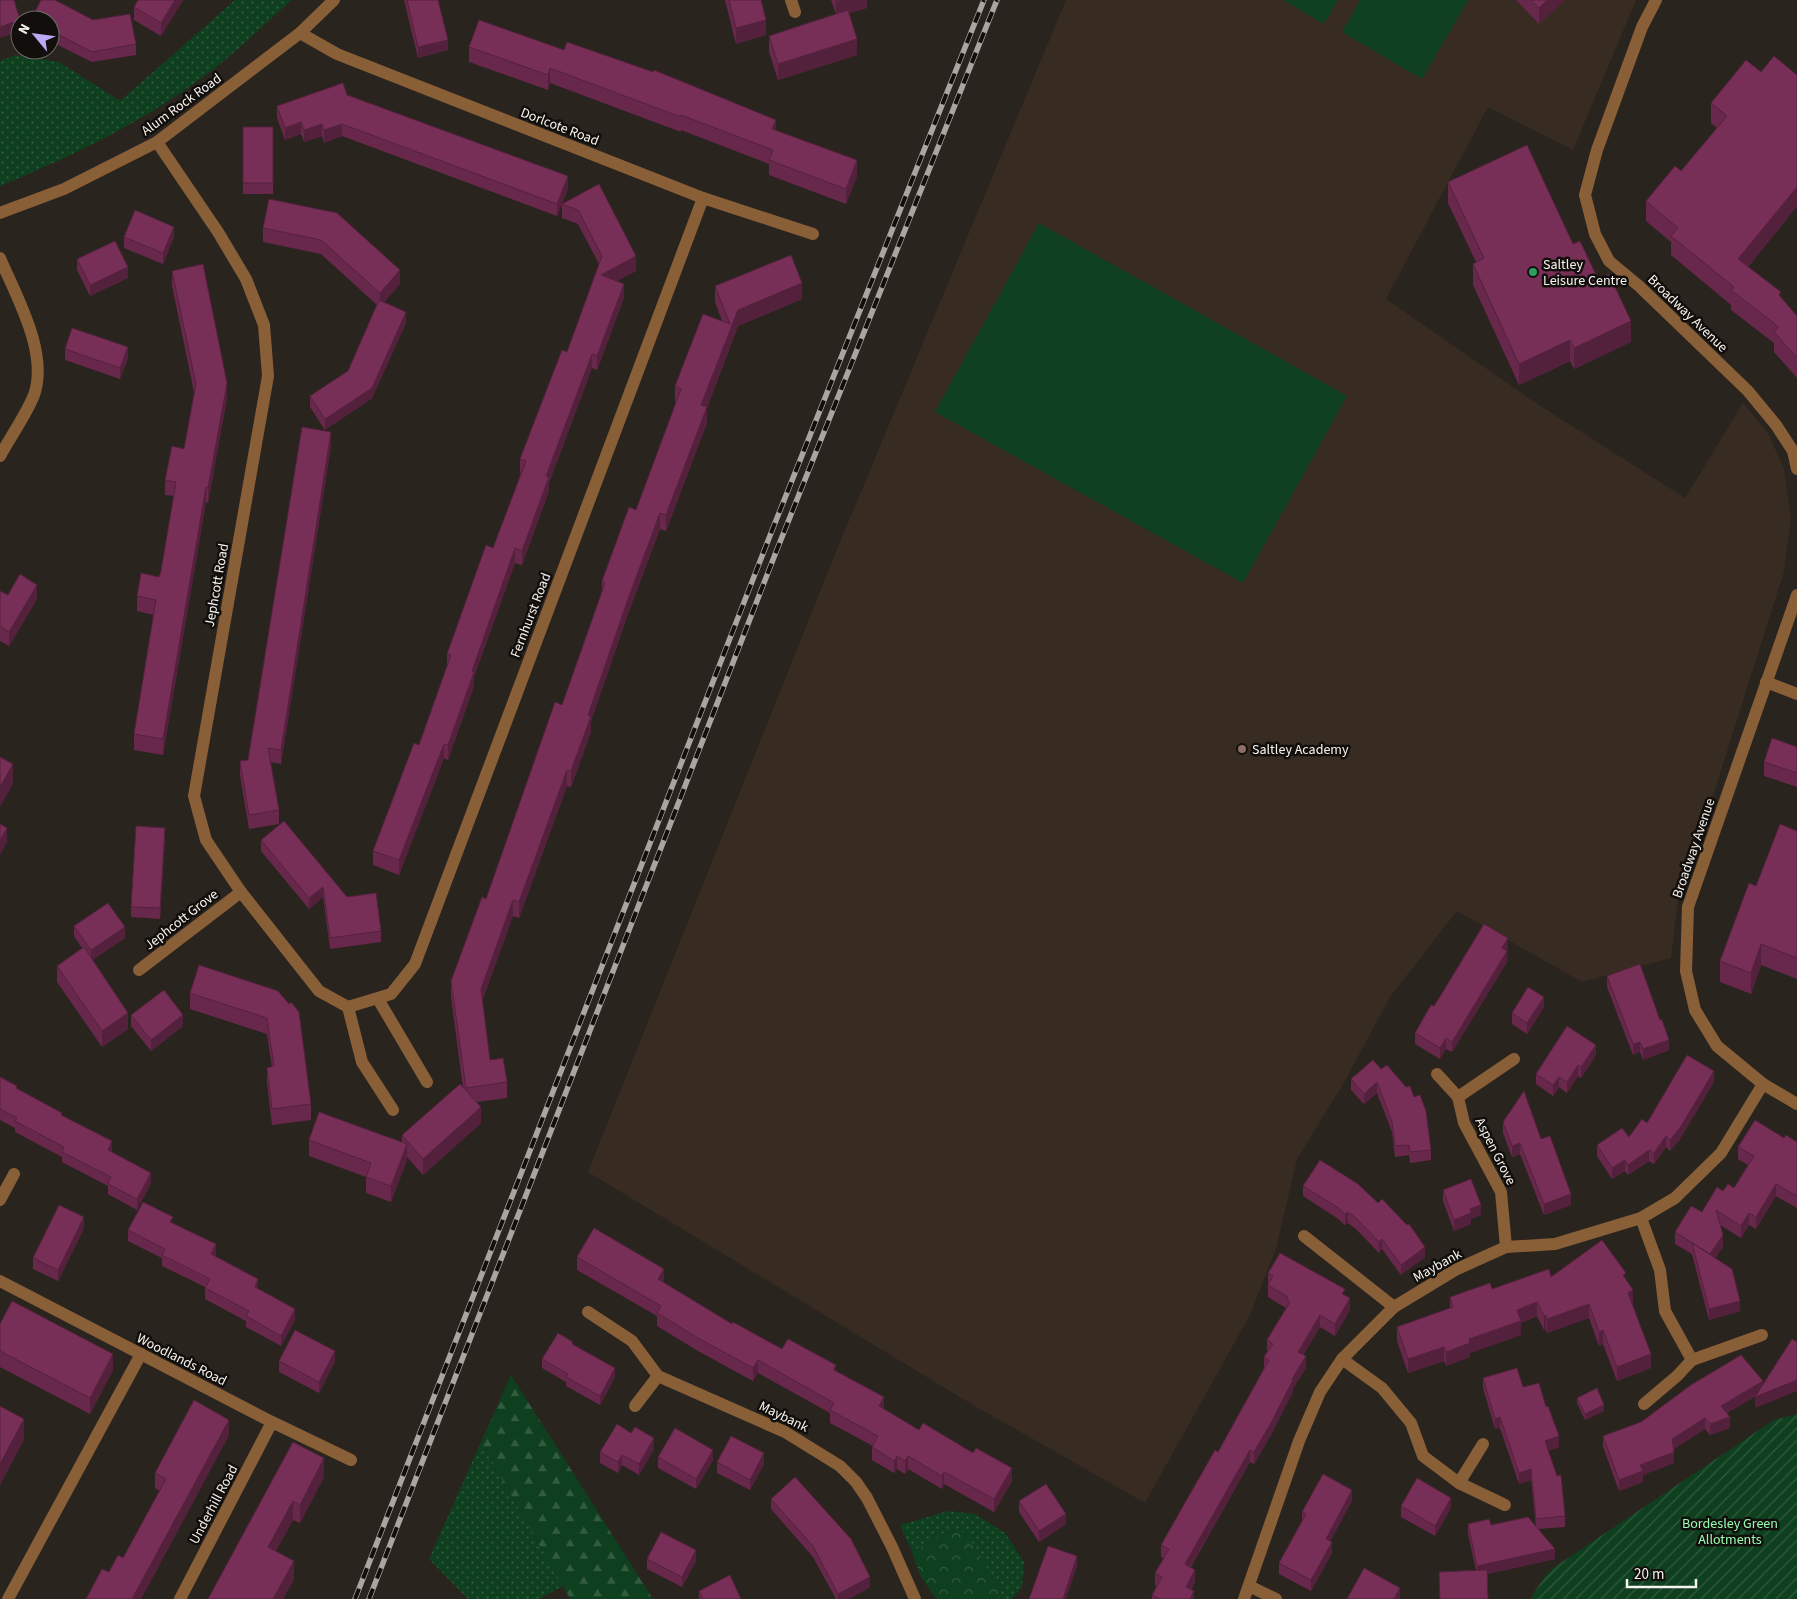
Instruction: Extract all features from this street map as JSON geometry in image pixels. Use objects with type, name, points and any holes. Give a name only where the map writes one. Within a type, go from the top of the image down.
[{"type":"street","name":"Alum Rock Road","points":[[0,213],[64,189],[158,142],[300,33],[334,0]]},
{"type":"street","name":"Broadway Avenue","points":[[1656,0],[1642,27],[1597,150],[1585,195],[1595,234],[1609,261],[1639,286],[1748,391],[1776,425],[1793,451],[1797,469]]},
{"type":"street","name":"Dorlcote Road","points":[[300,33],[336,54],[703,198],[813,234]]},
{"type":"street","name":"Jephcott Road","points":[[158,142],[218,232],[246,279],[264,325],[268,376],[194,796],[206,840],[241,892],[319,991],[348,1007]]},
{"type":"street","name":"Fernhurst Road","points":[[348,1007],[391,994],[415,964],[703,198]]},
{"type":"street","points":[[0,258],[32,332],[38,359],[34,394],[0,456]]},
{"type":"street","name":"Broadway Avenue","points":[[1797,595],[1688,907],[1686,971],[1695,1010],[1717,1046],[1763,1084],[1797,1104]]},
{"type":"street","points":[[1766,682],[1797,694]]},
{"type":"street","name":"Jephcott Grove","points":[[140,970],[241,892]]},
{"type":"street","points":[[378,999],[427,1082]]},
{"type":"street","points":[[348,1007],[362,1062],[393,1110]]},
{"type":"street","points":[[1458,1098],[1514,1059]]},
{"type":"street","name":"Aspen Grove","points":[[1437,1074],[1458,1098],[1464,1123],[1501,1192],[1506,1247]]},
{"type":"street","name":"Maybank","points":[[1244,1599],[1299,1442],[1320,1392],[1342,1359],[1394,1307],[1455,1270],[1506,1247],[1555,1244],[1641,1218],[1675,1198],[1721,1153],[1763,1084]]},
{"type":"street","points":[[0,1200],[14,1174]]},
{"type":"street","points":[[1641,1218],[1660,1270],[1665,1311],[1692,1360]]},
{"type":"street","points":[[1304,1236],[1394,1307]]},
{"type":"street","name":"Woodlands Road","points":[[2,1286],[141,1354],[272,1422],[352,1460]]},
{"type":"street","name":"Maybank","points":[[588,1312],[632,1341],[658,1376],[785,1432],[840,1466],[856,1482],[867,1498],[916,1599]]},
{"type":"street","points":[[1644,1404],[1677,1376],[1692,1360],[1762,1335]]},
{"type":"street","points":[[8,1599],[141,1354]]},
{"type":"street","points":[[1342,1359],[1382,1388],[1411,1422],[1423,1456],[1460,1483],[1505,1505]]},
{"type":"street","points":[[635,1406],[658,1376]]},
{"type":"street","name":"Underhill Road","points":[[180,1599],[272,1422]]},
{"type":"street","points":[[1460,1483],[1483,1444]]},
{"type":"street","points":[[1249,1586],[1276,1599]]},
{"type":"shaded area","name":"Saltley Academy","points":[[1066,0],[1636,0],[1573,150],[1488,107],[1386,299],[1536,403],[1685,498],[1743,403],[1768,433],[1784,469],[1791,518],[1784,572],[1702,830],[1679,892],[1671,958],[1582,982],[1457,911],[1390,997],[1345,1081],[1297,1159],[1276,1249],[1250,1315],[1145,1503],[973,1405],[588,1172],[833,559]]},
{"type":"green space","points":[[235,0],[292,0],[222,63],[162,105],[82,149],[0,186],[0,61],[10,57],[10,60],[59,62],[120,101]]},
{"type":"green space","points":[[1283,0],[1338,0],[1324,24]]},
{"type":"green space","points":[[1360,0],[1468,0],[1422,79],[1342,32]]},
{"type":"green space","points":[[1039,223],[1347,396],[1243,583],[935,412]]},
{"type":"green space","points":[[511,1375],[653,1599],[570,1599],[481,1442]]},
{"type":"green space","name":"Bordesley Green Allotments","points":[[1797,1414],[1797,1599],[1530,1599],[1547,1573],[1559,1564],[1774,1420]]},
{"type":"green space","points":[[481,1442],[563,1586],[539,1599],[468,1599],[429,1559]]},
{"type":"green space","points":[[948,1511],[975,1514],[1005,1533],[1024,1562],[1022,1587],[1012,1599],[998,1599],[999,1587],[952,1529],[912,1552],[900,1525]]},
{"type":"green space","points":[[952,1529],[966,1533],[999,1587],[998,1599],[936,1599],[920,1575],[912,1552]]},
{"type":"building","points":[[0,0],[14,0],[17,10],[10,10],[10,24],[0,27]]},
{"type":"building","points":[[41,0],[55,0],[93,20],[130,14],[136,44],[92,52],[60,35],[60,10],[36,10]]},
{"type":"building","points":[[138,0],[175,0],[161,23],[134,7]]},
{"type":"building","points":[[407,0],[438,0],[448,40],[418,47]]},
{"type":"building","points":[[729,0],[761,0],[766,20],[736,28]]},
{"type":"building","points":[[1531,0],[1547,0],[1539,8]]},
{"type":"building","points":[[848,10],[857,39],[778,64],[769,36]]},
{"type":"building","points":[[479,20],[564,50],[567,42],[653,72],[654,70],[776,120],[772,129],[857,160],[846,189],[769,160],[773,150],[681,115],[681,117],[550,68],[548,75],[469,47]]},
{"type":"building","points":[[1774,56],[1797,75],[1797,187],[1738,259],[1781,292],[1779,295],[1797,316],[1797,358],[1774,332],[1779,327],[1731,290],[1734,287],[1671,236],[1678,228],[1646,201],[1675,166],[1681,171],[1727,116],[1711,103],[1746,60],[1761,72]]},
{"type":"building","points":[[343,83],[347,95],[568,176],[557,204],[342,124],[324,130],[322,124],[304,130],[301,122],[285,128],[277,106]]},
{"type":"building","points":[[243,127],[273,127],[273,183],[243,183]]},
{"type":"building","name":"Saltley Leisure Centre","points":[[1527,145],[1573,244],[1580,241],[1598,279],[1609,274],[1631,321],[1574,348],[1570,340],[1519,364],[1473,264],[1484,258],[1448,182]]},
{"type":"building","points":[[599,184],[636,256],[601,275],[624,284],[597,356],[592,354],[546,476],[549,477],[522,551],[515,548],[448,745],[444,744],[399,860],[373,851],[414,743],[419,745],[451,655],[447,654],[486,545],[493,548],[526,461],[520,459],[562,350],[567,352],[602,256],[578,210],[562,204]]},
{"type":"building","points":[[269,199],[337,213],[400,270],[380,293],[321,240],[263,228]]},
{"type":"building","points":[[135,210],[174,227],[163,253],[124,237]]},
{"type":"building","points":[[115,241],[128,267],[90,285],[77,259]]},
{"type":"building","points":[[791,255],[802,283],[738,310],[701,405],[707,407],[666,515],[660,513],[628,599],[588,715],[591,716],[571,771],[567,770],[519,902],[513,900],[481,989],[490,1060],[503,1058],[507,1082],[466,1088],[451,981],[482,897],[486,899],[555,702],[562,705],[605,583],[602,581],[629,507],[636,510],[681,389],[675,386],[703,314],[730,324],[715,286]]},
{"type":"building","points":[[203,264],[227,383],[208,488],[206,487],[163,739],[134,734],[156,600],[137,596],[141,573],[159,577],[161,571],[176,482],[165,480],[172,446],[184,449],[196,384],[172,271]]},
{"type":"building","points":[[379,300],[406,312],[372,388],[325,419],[310,396],[348,371]]},
{"type":"building","points":[[72,328],[128,347],[120,368],[65,349]]},
{"type":"building","points":[[302,427],[331,432],[281,750],[268,748],[279,810],[249,815],[240,761],[248,760]]},
{"type":"building","points":[[20,574],[37,585],[9,632],[0,626],[0,591],[8,595]]},
{"type":"building","points":[[1772,738],[1797,747],[1797,773],[1764,762]]},
{"type":"building","points":[[0,757],[13,764],[0,787]]},
{"type":"building","points":[[284,821],[347,897],[376,893],[381,931],[330,938],[323,887],[309,898],[261,840]]},
{"type":"building","points":[[0,824],[7,828],[0,841]]},
{"type":"building","points":[[1780,824],[1797,831],[1797,958],[1761,944],[1751,973],[1720,961],[1749,883],[1756,886]]},
{"type":"building","points":[[136,826],[165,828],[160,908],[131,907]]},
{"type":"building","points":[[108,903],[125,927],[91,950],[74,926]]},
{"type":"building","points":[[1484,924],[1508,938],[1502,948],[1507,951],[1452,1042],[1446,1038],[1440,1048],[1415,1033],[1431,1005],[1434,1006]]},
{"type":"building","points":[[84,947],[128,1013],[102,1031],[57,966]]},
{"type":"building","points":[[1640,964],[1669,1040],[1643,1049],[1640,1042],[1633,1044],[1607,976]]},
{"type":"building","points":[[199,965],[278,991],[289,1004],[291,1002],[299,1012],[311,1104],[272,1109],[267,1068],[274,1066],[267,1018],[190,993]]},
{"type":"building","points":[[1528,987],[1544,997],[1527,1023],[1512,1013]]},
{"type":"building","points":[[164,990],[183,1015],[151,1040],[131,1015]]},
{"type":"building","points":[[1567,1026],[1596,1045],[1581,1067],[1578,1065],[1567,1082],[1559,1077],[1553,1085],[1536,1074]]},
{"type":"building","points":[[1687,1055],[1714,1071],[1680,1128],[1670,1140],[1666,1136],[1654,1153],[1649,1150],[1628,1165],[1625,1160],[1612,1168],[1597,1145],[1622,1128],[1629,1137],[1642,1119],[1647,1123]]},
{"type":"building","points":[[1373,1060],[1381,1069],[1387,1065],[1406,1087],[1410,1086],[1414,1097],[1420,1095],[1426,1111],[1431,1150],[1410,1152],[1409,1145],[1395,1146],[1392,1122],[1377,1082],[1364,1094],[1351,1079]]},
{"type":"building","points":[[0,1077],[62,1113],[61,1115],[112,1141],[108,1150],[151,1173],[137,1199],[108,1184],[111,1177],[62,1152],[64,1147],[15,1121],[17,1118],[0,1109]]},
{"type":"building","points":[[460,1084],[481,1107],[423,1159],[402,1135]]},
{"type":"building","points":[[1524,1091],[1541,1139],[1550,1136],[1571,1194],[1544,1204],[1520,1143],[1512,1146],[1503,1122]]},
{"type":"building","points":[[319,1112],[407,1144],[391,1186],[366,1177],[371,1163],[309,1140]]},
{"type":"building","points":[[1755,1120],[1784,1138],[1786,1135],[1797,1142],[1797,1196],[1776,1184],[1756,1217],[1749,1213],[1741,1226],[1716,1210],[1723,1235],[1710,1254],[1675,1232],[1691,1206],[1702,1212],[1717,1187],[1723,1191],[1728,1184],[1734,1188],[1754,1156],[1738,1147]]},
{"type":"building","points":[[1320,1160],[1358,1184],[1378,1203],[1382,1199],[1407,1225],[1409,1224],[1425,1247],[1401,1265],[1382,1239],[1379,1242],[1356,1218],[1348,1212],[1345,1214],[1303,1186]]},
{"type":"building","points":[[1471,1179],[1481,1205],[1470,1209],[1471,1213],[1454,1220],[1443,1190]]},
{"type":"building","points":[[143,1202],[173,1217],[170,1222],[216,1244],[211,1254],[258,1279],[255,1287],[295,1309],[281,1336],[246,1316],[249,1311],[205,1288],[210,1279],[162,1255],[165,1249],[128,1230]]},
{"type":"building","points":[[59,1205],[84,1217],[58,1270],[33,1258]]},
{"type":"building","points":[[594,1228],[664,1269],[658,1279],[732,1324],[733,1322],[782,1349],[788,1339],[836,1365],[834,1370],[884,1397],[879,1406],[919,1430],[923,1423],[973,1453],[976,1448],[1012,1468],[994,1499],[944,1472],[942,1476],[908,1456],[905,1461],[897,1456],[894,1461],[872,1447],[878,1436],[830,1410],[834,1403],[758,1360],[753,1368],[657,1313],[661,1306],[577,1257]]},
{"type":"building","points":[[1602,1240],[1626,1273],[1623,1275],[1633,1290],[1628,1293],[1651,1354],[1617,1367],[1603,1330],[1599,1332],[1589,1304],[1547,1319],[1537,1302],[1517,1310],[1521,1321],[1469,1339],[1470,1343],[1446,1352],[1444,1347],[1408,1359],[1397,1327],[1453,1307],[1450,1297],[1490,1283],[1492,1289],[1549,1269],[1551,1277]]},
{"type":"building","points":[[1692,1243],[1732,1269],[1740,1301],[1709,1309]]},
{"type":"building","points":[[1280,1253],[1345,1289],[1342,1294],[1350,1298],[1335,1324],[1320,1315],[1298,1352],[1306,1356],[1292,1379],[1271,1423],[1254,1452],[1250,1450],[1185,1564],[1195,1570],[1186,1587],[1194,1591],[1190,1599],[1160,1599],[1152,1595],[1162,1577],[1155,1573],[1169,1549],[1161,1545],[1215,1450],[1218,1452],[1269,1360],[1264,1357],[1273,1344],[1267,1340],[1290,1302],[1286,1299],[1288,1297],[1268,1285],[1273,1276],[1268,1273]]},
{"type":"building","points":[[12,1301],[113,1354],[90,1398],[0,1351],[0,1324]]},
{"type":"building","points":[[295,1330],[335,1351],[319,1382],[279,1361]]},
{"type":"building","points":[[558,1333],[573,1342],[572,1344],[615,1368],[600,1396],[566,1377],[568,1374],[542,1359]]},
{"type":"building","points":[[1792,1339],[1797,1342],[1797,1380],[1755,1397]]},
{"type":"building","points":[[1741,1355],[1763,1381],[1721,1406],[1730,1417],[1710,1424],[1705,1418],[1672,1439],[1674,1452],[1640,1465],[1643,1471],[1619,1480],[1603,1436],[1641,1422],[1691,1385]]},
{"type":"building","points":[[1517,1368],[1523,1387],[1539,1383],[1546,1407],[1548,1406],[1559,1436],[1545,1441],[1557,1476],[1561,1475],[1565,1516],[1536,1519],[1531,1469],[1519,1473],[1500,1417],[1495,1419],[1483,1378]]},
{"type":"building","points":[[1597,1388],[1604,1405],[1585,1414],[1577,1398]]},
{"type":"building","points":[[194,1400],[229,1420],[132,1599],[86,1599],[102,1569],[109,1572],[118,1555],[123,1558],[166,1479],[155,1473]]},
{"type":"building","points":[[0,1406],[24,1419],[0,1464]]},
{"type":"building","points":[[617,1424],[631,1433],[635,1427],[654,1438],[639,1464],[622,1455],[618,1462],[600,1452]]},
{"type":"building","points":[[675,1428],[713,1450],[696,1479],[658,1457]]},
{"type":"building","points":[[731,1436],[764,1453],[750,1480],[717,1462]]},
{"type":"building","points":[[293,1442],[324,1458],[300,1505],[293,1501],[268,1547],[294,1561],[273,1599],[208,1599]]},
{"type":"building","points":[[1323,1474],[1352,1490],[1326,1539],[1332,1542],[1311,1580],[1279,1563],[1306,1514],[1302,1512]]},
{"type":"building","points":[[795,1477],[851,1539],[870,1577],[838,1594],[813,1546],[771,1499]]},
{"type":"building","points":[[1417,1478],[1451,1498],[1435,1526],[1401,1506]]},
{"type":"building","points":[[1046,1484],[1066,1514],[1039,1531],[1019,1501]]},
{"type":"building","points":[[1528,1517],[1555,1549],[1477,1566],[1468,1524],[1489,1519],[1491,1525]]},
{"type":"building","points":[[661,1532],[696,1550],[682,1577],[647,1559]]},
{"type":"building","points":[[1048,1546],[1077,1556],[1063,1599],[1029,1599]]},
{"type":"building","points":[[1364,1568],[1400,1588],[1394,1599],[1347,1599]]},
{"type":"building","points":[[1487,1570],[1488,1599],[1440,1599],[1439,1572]]},
{"type":"building","points":[[730,1575],[741,1599],[703,1599],[699,1591]]},
{"type":"railway","points":[[355,1599],[773,528],[984,0]]},
{"type":"railway","points":[[369,1599],[776,552],[997,0]]},
{"type":"place","name":"Saltley Leisure Centre","points":[[1533,272]]},
{"type":"place","name":"Saltley Academy","points":[[1242,749]]}]
